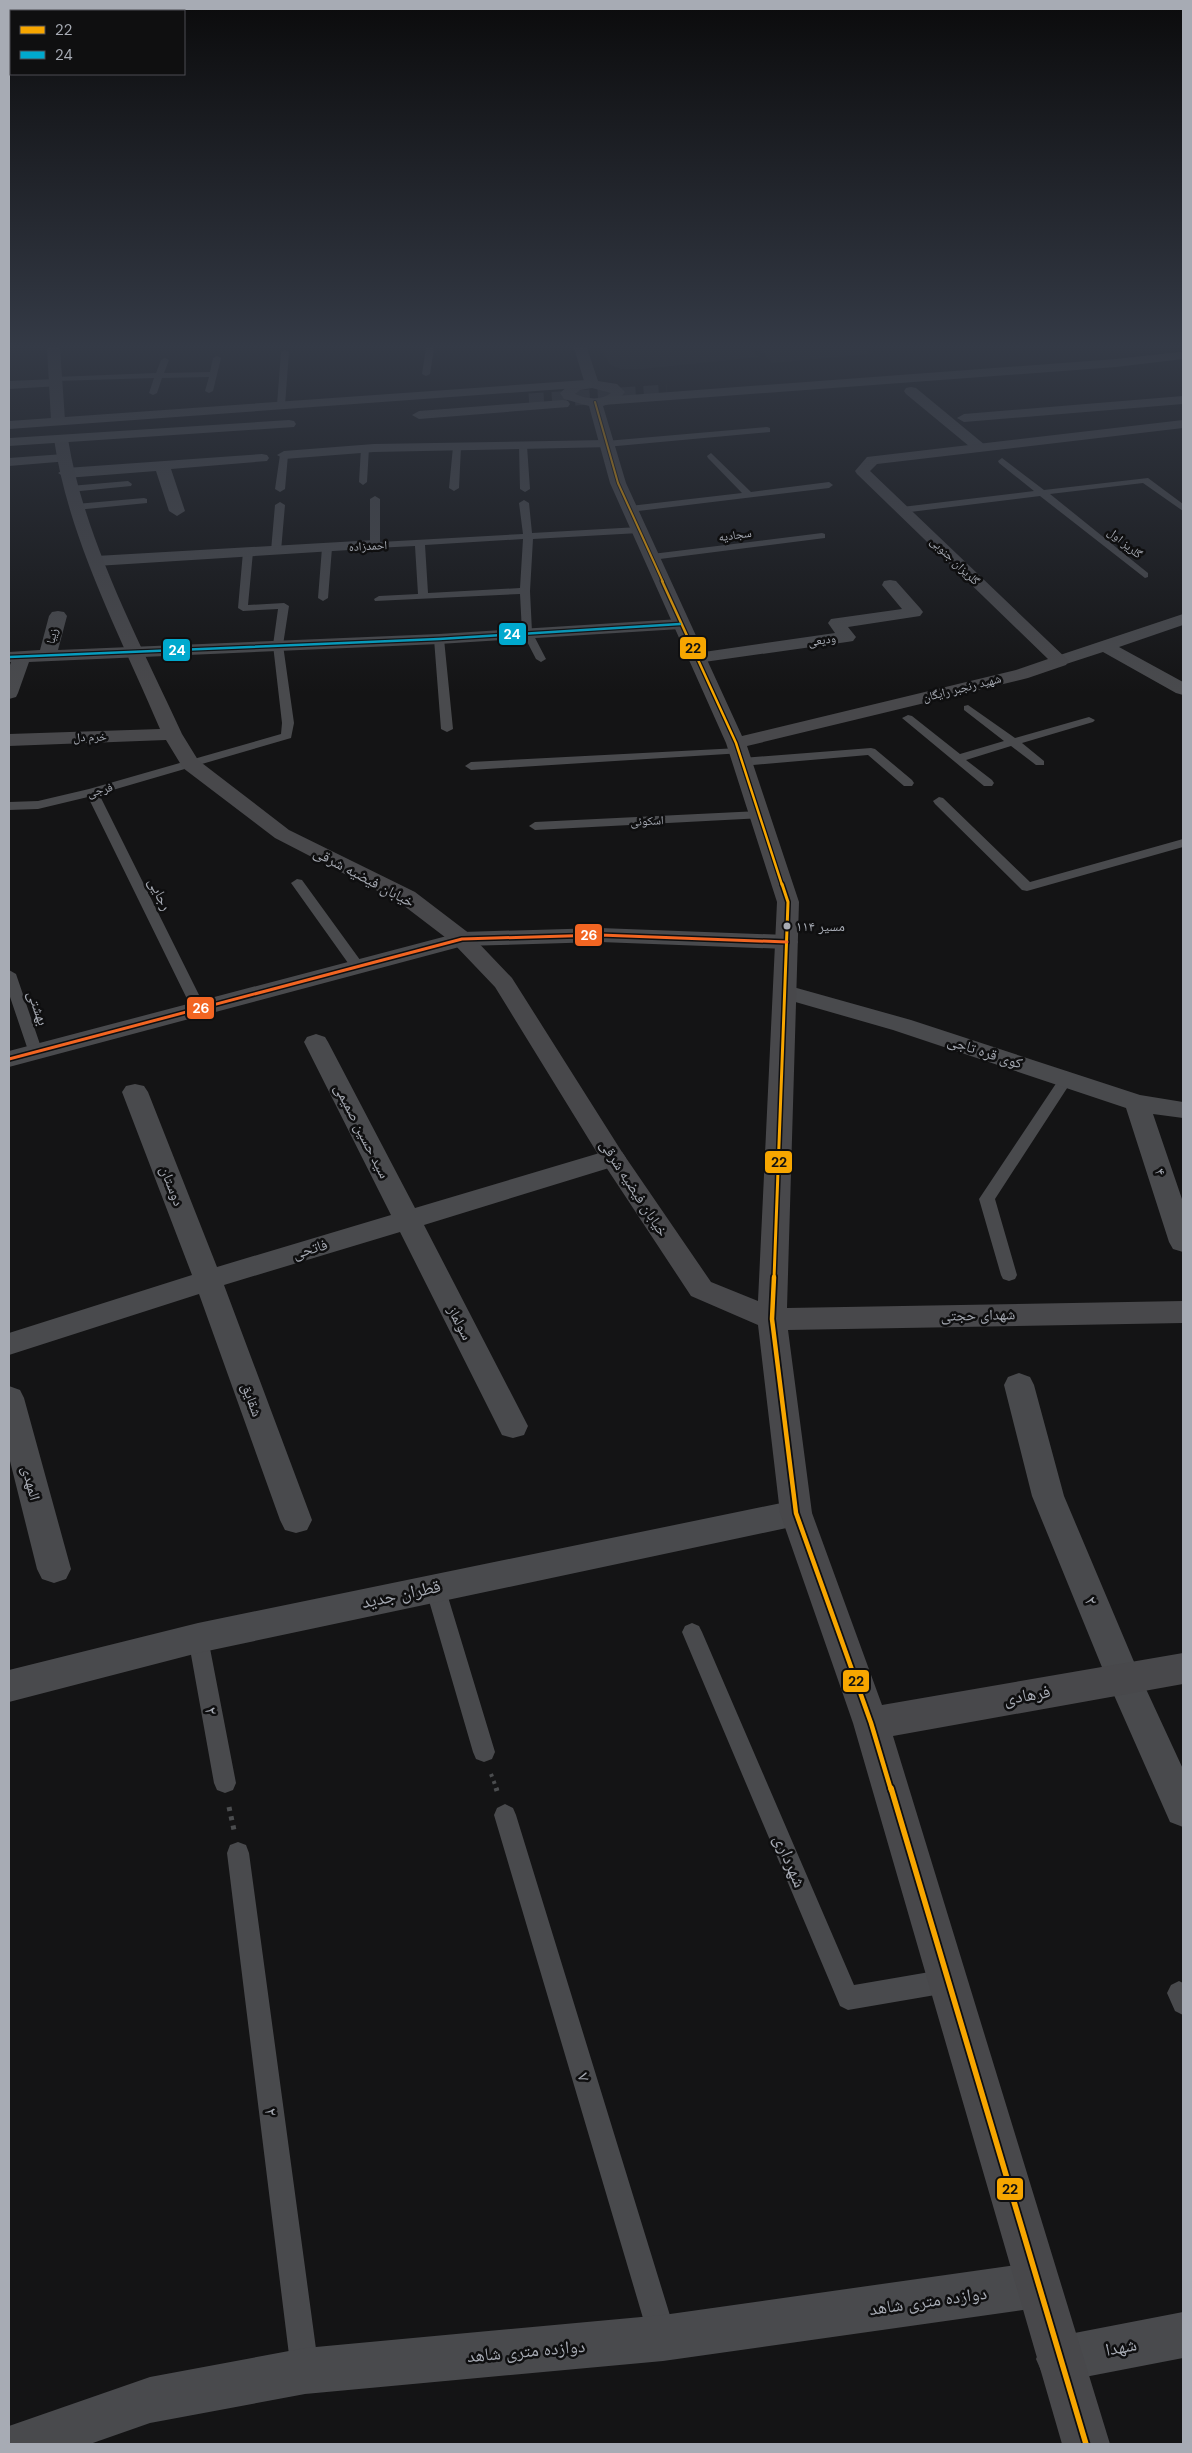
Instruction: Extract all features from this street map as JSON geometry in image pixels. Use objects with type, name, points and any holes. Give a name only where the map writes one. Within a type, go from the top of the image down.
[{"type":"highway","points":[[62,462],[66,464],[75,462]]},
{"type":"highway","points":[[66,464],[72,462]]},
{"type":"street","points":[[22,462],[162,465],[198,462]]},
{"type":"street","points":[[612,462],[618,483],[680,624],[739,752],[788,902],[772,1318],[796,1514],[872,1723],[1037,2285],[1086,2444]]},
{"type":"street","name":"گلریزان جنوبی","points":[[870,462],[862,471],[1060,661]]},
{"type":"street","name":"خیابان فیضیه شرقی","points":[[66,464],[96,561],[138,652],[172,734],[190,764],[282,834],[407,897],[462,939],[504,983],[614,1158],[701,1290],[772,1318]]},
{"type":"street","points":[[162,465],[177,511]]},
{"type":"street","name":"احمدزاده","points":[[96,561],[375,545]]},
{"type":"street","name":"ودیعی","points":[[697,658],[847,636],[837,623],[914,612],[890,585]]},
{"type":"street","name":"زیبا","points":[[47,656],[58,616]]},
{"type":"street","name":"شهید رنجبر رایگان","points":[[739,752],[1022,674],[1183,619]]},
{"type":"street","points":[[9,693],[15,657],[439,639],[527,632],[680,624]]},
{"type":"street","points":[[1105,646],[1183,689]]},
{"type":"street","name":"خرم دل","points":[[9,740],[172,734]]},
{"type":"street","points":[[9,1059],[462,939],[600,935],[787,942]]},
{"type":"street","name":"کوی قره تاجی","points":[[786,992],[902,1025],[1137,1103],[1183,1110]]},
{"type":"street","name":"سید حسین صمیمی","points":[[316,1042],[407,1219]]},
{"type":"street","name":"دوستان","points":[[135,1092],[208,1280]]},
{"type":"street","name":"۴","points":[[1137,1103],[1183,1242]]},
{"type":"street","name":"فاتحی","points":[[9,1344],[208,1280],[614,1158]]},
{"type":"street","name":"سولماز","points":[[407,1219],[513,1426]]},
{"type":"street","name":"شقایق","points":[[208,1280],[296,1520]]},
{"type":"street","name":"شهدای حجتی","points":[[772,1318],[1183,1312]]},
{"type":"street","name":"۲","points":[[1019,1385],[1048,1496],[1123,1677],[1183,1808]]},
{"type":"street","name":"المهدی","points":[[9,1398],[54,1569]]},
{"type":"street","name":"قطران جدید","points":[[9,1686],[198,1638],[435,1587],[796,1514]]},
{"type":"street","name":"فرهادی","points":[[872,1723],[1123,1677],[1183,1668]]},
{"type":"street","name":"دوازده متری شاهد","points":[[22,2444],[150,2400],[305,2372],[663,2338],[1037,2285]]},
{"type":"street","name":"شهدا","points":[[1059,2359],[1183,2335]]},
{"type":"lane","points":[[280,489],[283,462]]},
{"type":"lane","points":[[363,482],[364,462]]},
{"type":"lane","points":[[454,488],[456,462]]},
{"type":"lane","points":[[524,462],[526,489]]},
{"type":"lane","points":[[717,462],[749,495]]},
{"type":"lane","name":"گلریز اول","points":[[1004,462],[1145,575]]},
{"type":"lane","points":[[66,464],[128,484]]},
{"type":"lane","points":[[66,464],[144,501]]},
{"type":"lane","points":[[902,510],[1145,480],[1183,508]]},
{"type":"lane","points":[[640,532],[749,495],[830,485]]},
{"type":"lane","points":[[375,545],[376,499]]},
{"type":"lane","points":[[524,503],[528,537],[525,591],[527,632],[541,659]]},
{"type":"lane","points":[[276,551],[280,505]]},
{"type":"lane","name":"سجادیه","points":[[640,532],[713,551],[822,536]]},
{"type":"lane","name":"احمدزاده","points":[[375,545],[640,532]]},
{"type":"lane","points":[[420,543],[423,596]]},
{"type":"lane","points":[[323,598],[327,548]]},
{"type":"lane","points":[[248,552],[243,608],[284,606],[278,645]]},
{"type":"lane","points":[[379,599],[525,591]]},
{"type":"lane","points":[[439,639],[447,729]]},
{"type":"lane","name":"فرجی","points":[[9,806],[38,805],[92,792],[287,736],[288,723],[278,645]]},
{"type":"lane","points":[[968,708],[1040,763]]},
{"type":"lane","points":[[908,718],[988,783]]},
{"type":"lane","points":[[959,758],[1089,720]]},
{"type":"lane","points":[[471,766],[739,752],[872,750],[908,782]]},
{"type":"lane","name":"رجایی","points":[[92,792],[199,1010]]},
{"type":"lane","points":[[938,801],[1027,887],[1183,842]]},
{"type":"lane","name":"اسکوئی","points":[[535,826],[759,815]]},
{"type":"lane","points":[[297,883],[358,967]]},
{"type":"lane","name":"بهشتی","points":[[9,974],[36,1052]]},
{"type":"lane","points":[[1009,1275],[987,1199],[1066,1080]]},
{"type":"lane","points":[[435,1587],[484,1752]]},
{"type":"lane","name":"شهرداری","points":[[692,1632],[848,1998],[947,1981]]},
{"type":"lane","name":"۲","points":[[198,1638],[225,1783]]},
{"type":"lane","name":"۷","points":[[505,1816],[663,2338]]},
{"type":"lane","name":"۲","points":[[238,1853],[305,2372]]},
{"type":"path","points":[[484,1752],[505,1816]]},
{"type":"path","points":[[225,1783],[238,1853]]},
{"type":"transit line","name":"22","points":[[612,462],[618,483],[736,743],[788,902],[772,1319],[796,1513],[871,1723],[1086,2444]]},
{"type":"transit line","name":"24","points":[[9,657],[439,639],[680,624]]},
{"type":"transit line","name":"26","points":[[9,1059],[462,939],[600,935],[787,942]]},
{"type":"place","name":"مسیر ۱۱۴","points":[[787,926]]}]
